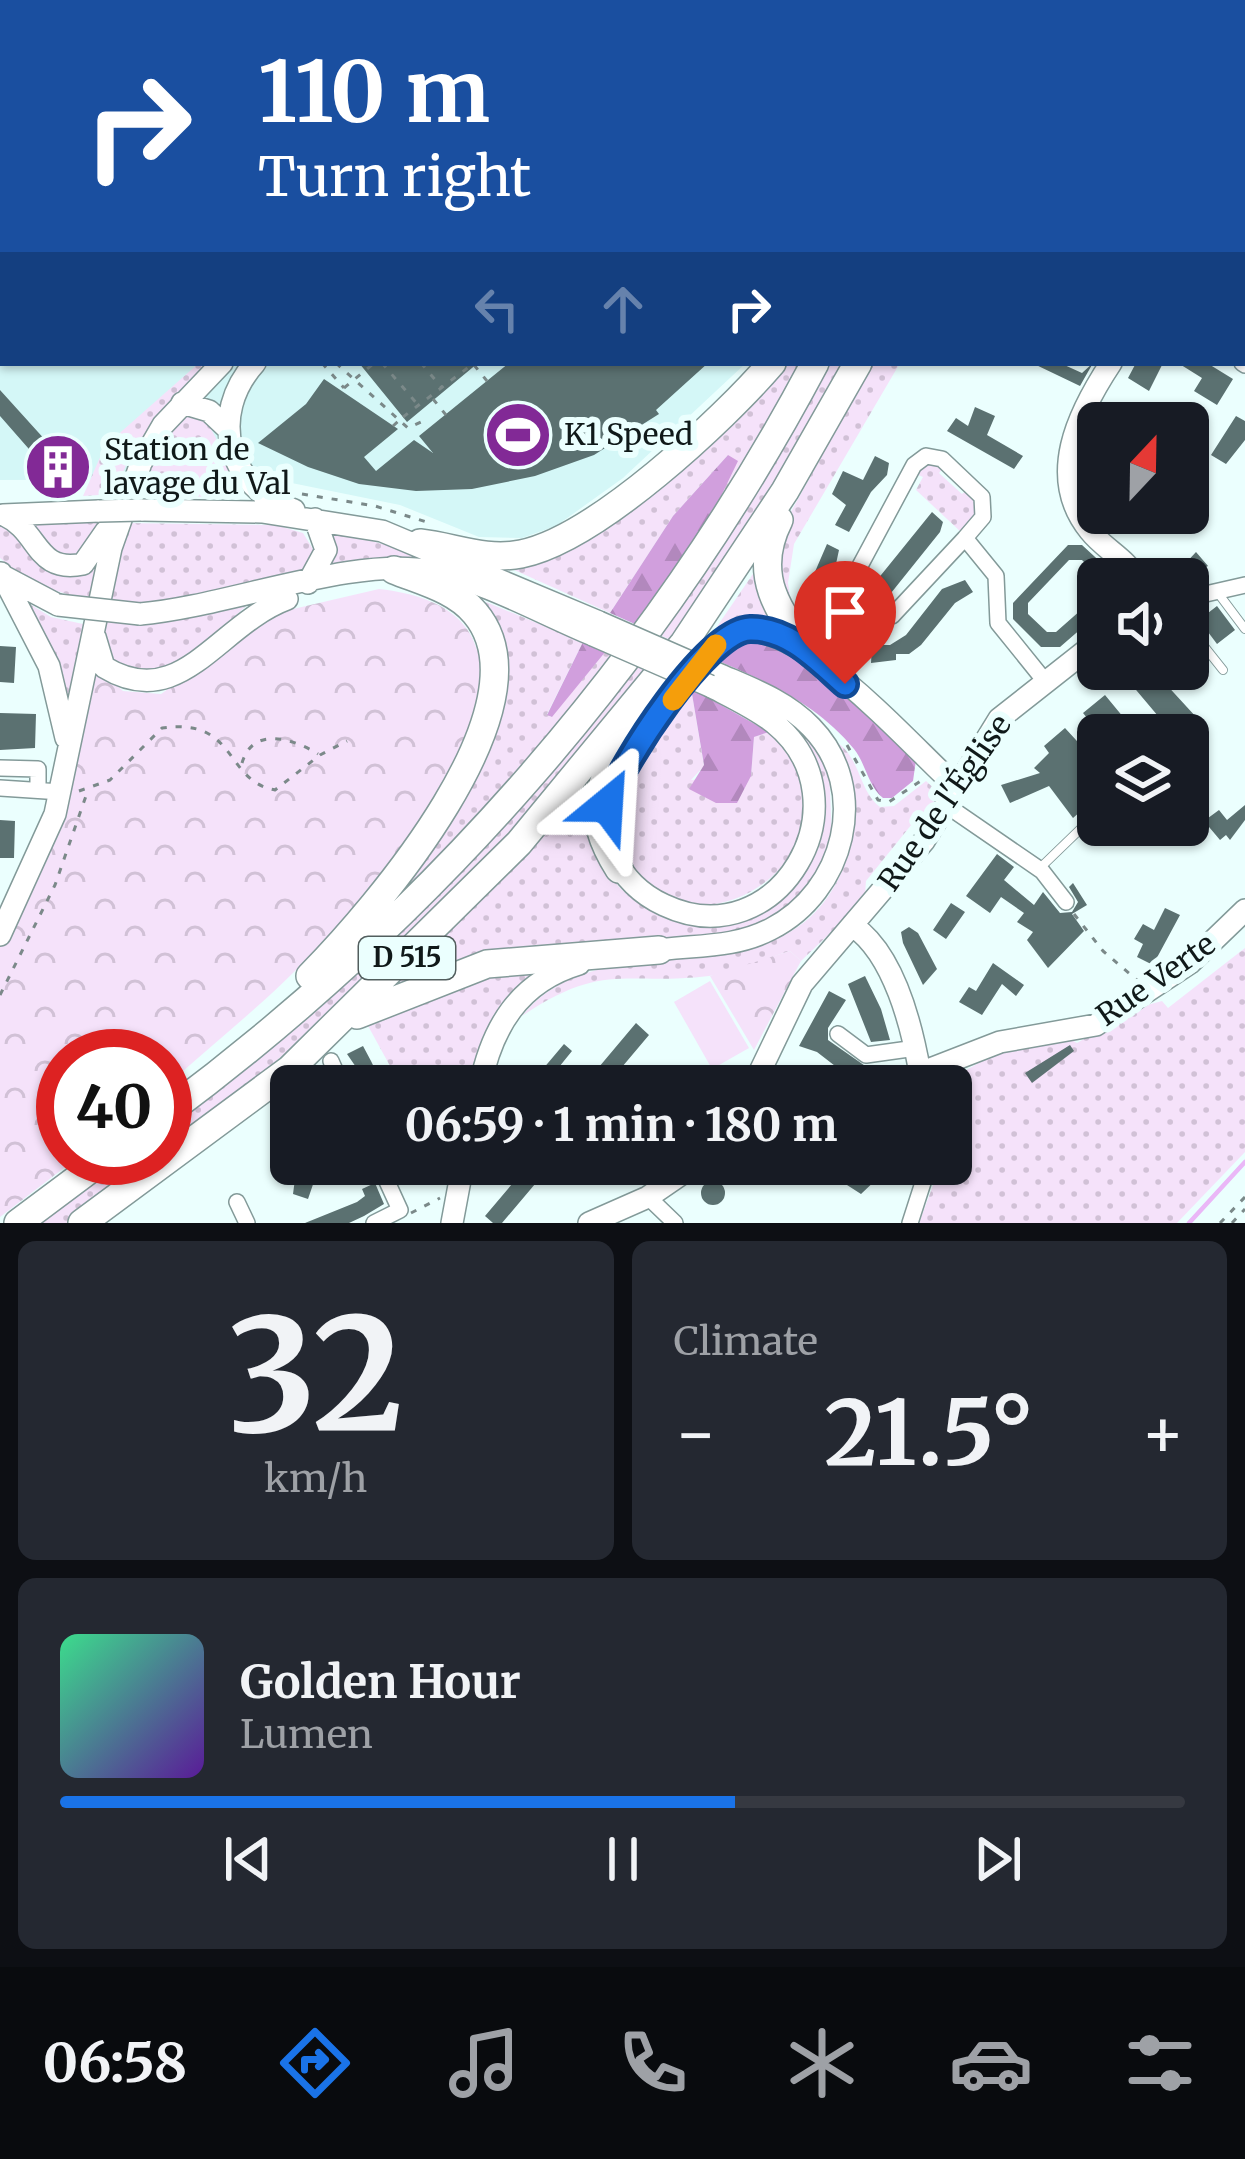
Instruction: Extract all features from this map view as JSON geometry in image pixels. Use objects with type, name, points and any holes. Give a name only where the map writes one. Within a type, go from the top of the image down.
[{"type":"highway","points":[[420,543],[502,556],[556,540],[680,454],[769,366]]},
{"type":"highway","name":"D 515","points":[[192,1093],[403,912],[553,751],[711,538],[813,366]]},
{"type":"highway","name":"D 515","points":[[82,1223],[290,1069],[519,843],[684,643],[785,491],[856,366]]},
{"type":"highway","points":[[785,491],[785,510],[767,549],[768,584],[779,612],[812,655]]},
{"type":"highway","points":[[233,1061],[243,1039],[335,950],[406,861],[456,785],[489,716],[494,669],[482,623],[458,598],[394,570]]},
{"type":"highway","points":[[619,869],[602,843],[596,801],[684,643]]},
{"type":"highway","points":[[342,1021],[487,964],[659,950]]},
{"type":"highway","points":[[17,1223],[68,1185]]},
{"type":"street","points":[[2,514],[25,527],[44,560],[68,567],[93,555],[109,516],[150,445],[219,366]]},
{"type":"street","points":[[226,427],[235,392],[253,366]]},
{"type":"street","points":[[1109,366],[1083,405],[1067,481],[1089,530],[1118,558]]},
{"type":"street","points":[[94,631],[104,667],[134,681],[159,682],[182,673],[244,619],[318,581],[326,550],[310,518],[244,479],[226,427],[185,400]]},
{"type":"street","points":[[926,457],[942,459],[982,497],[983,517],[965,538],[892,616],[872,615],[854,597],[854,577],[914,465],[926,457]]},
{"type":"street","points":[[2,514],[109,516],[141,510],[310,518],[420,543],[713,680],[788,706],[826,743],[844,790],[843,836],[820,888],[775,928],[721,946],[659,950],[579,964],[536,982],[496,1033],[486,1065]]},
{"type":"street","points":[[0,934],[42,849],[94,631],[109,516]]},
{"type":"street","points":[[965,538],[996,576],[998,623],[1044,680]]},
{"type":"street","points":[[0,573],[58,605],[140,614],[394,570],[441,574],[596,628]]},
{"type":"street","points":[[0,573],[49,666],[69,742]]},
{"type":"street","points":[[1209,593],[1245,585]]},
{"type":"street","points":[[713,680],[774,723],[804,759],[816,804],[808,850],[793,875],[767,900],[719,915],[688,914],[659,903],[619,869],[607,820],[616,782],[712,647],[732,634],[752,629],[779,636],[812,655],[952,796],[1039,869],[1066,902]]},
{"type":"street","name":"Rue de l'Église","points":[[763,1065],[802,984],[924,842],[999,719],[1077,656]]},
{"type":"street","points":[[0,768],[38,769],[54,791]]},
{"type":"street","points":[[0,788],[54,791]]},
{"type":"street","name":"Rue Verte","points":[[952,1065],[1000,1042],[1096,1025],[1190,963],[1245,910]]},
{"type":"street","points":[[853,926],[880,958],[919,1065]]},
{"type":"street","points":[[838,1034],[866,1055],[916,1048]]},
{"type":"street","points":[[331,1061],[333,1065]]},
{"type":"street","points":[[374,1223],[400,1210],[389,1185]]},
{"type":"street","points":[[452,1223],[460,1185]]},
{"type":"street","points":[[589,1223],[665,1185]]},
{"type":"street","points":[[910,1223],[922,1185]]},
{"type":"street","points":[[648,1197],[675,1223]]},
{"type":"street","points":[[237,1202],[248,1223]]},
{"type":"lane","points":[[1217,591],[1245,629]]},
{"type":"lane","points":[[1209,652],[1223,670]]},
{"type":"lane","points":[[1039,869],[1077,832]]},
{"type":"path","points":[[325,366],[344,388],[371,366]]},
{"type":"path","points":[[339,366],[408,428],[421,422]]},
{"type":"path","points":[[385,366],[420,408]]},
{"type":"path","points":[[424,366],[443,389]]},
{"type":"path","points":[[463,366],[466,370]]},
{"type":"path","points":[[393,426],[471,366]]},
{"type":"path","points":[[476,366],[487,381]]},
{"type":"path","points":[[432,398],[446,415]]},
{"type":"path","points":[[287,490],[375,506],[448,530]]},
{"type":"path","points":[[54,791],[87,789],[110,780],[162,728],[198,728],[219,737],[258,787],[275,790],[320,754],[347,741]]},
{"type":"path","points":[[241,765],[250,748],[272,737],[320,754]]},
{"type":"path","points":[[838,737],[858,760],[872,795],[883,802],[932,778]]},
{"type":"path","points":[[0,994],[55,885],[87,789]]},
{"type":"path","points":[[1066,902],[1103,951],[1144,987]]},
{"type":"path","points":[[400,1210],[412,1214],[444,1196]]},
{"type":"path","points":[[1220,1223],[1245,1197]]},
{"type":"path","points":[[1232,1223],[1245,1209]]},
{"type":"shaded area","points":[[0,366],[743,366],[623,478],[556,526],[522,538],[479,537],[400,505],[272,479],[0,480]]},
{"type":"green space","points":[[196,366],[206,366],[132,451],[114,494],[83,496],[105,446]]},
{"type":"green space","points":[[778,366],[801,366],[709,521],[728,455],[673,516],[610,613],[512,569]]},
{"type":"green space","points":[[823,366],[846,366],[675,642],[655,633]]},
{"type":"green space","points":[[871,366],[898,366],[794,544],[788,583],[794,622],[784,610],[776,539]]},
{"type":"green space","points":[[197,413],[211,429],[238,485],[207,497],[135,494],[176,417]]},
{"type":"green space","points":[[728,455],[738,461],[709,521],[637,625],[610,613],[673,516]]},
{"type":"green space","points":[[929,463],[944,467],[939,473],[962,494],[968,489],[978,512],[962,533],[916,490],[923,477],[916,474]]},
{"type":"green space","points":[[23,516],[105,519],[87,553],[60,560]]},
{"type":"green space","points":[[0,523],[10,524],[48,568],[105,550],[91,599],[42,586],[0,558]]},
{"type":"green space","points":[[122,523],[276,525],[303,533],[316,554],[307,572],[142,607],[108,605]]},
{"type":"green space","points":[[333,530],[449,563],[326,569],[335,543]]},
{"type":"green space","points":[[759,565],[787,631],[699,653]]},
{"type":"green space","points":[[379,589],[446,610],[477,649],[477,701],[455,760],[419,822],[332,933],[192,1064],[192,1029],[36,1029],[36,1185],[42,1185],[0,1217],[0,947],[24,903],[94,664],[123,691],[161,694],[276,613]]},
{"type":"green space","points":[[18,597],[51,617],[83,624],[67,723]]},
{"type":"green space","points":[[486,602],[583,642],[547,714],[551,717],[606,651],[616,654],[502,793],[358,941],[443,818]]},
{"type":"green space","points":[[246,606],[175,672],[118,668],[107,653],[103,622],[142,622]]},
{"type":"green space","points":[[740,633],[789,643],[916,760],[913,781],[892,798],[883,798],[854,749],[823,718],[768,684],[709,657]]},
{"type":"green space","points":[[583,642],[606,651],[552,717],[547,715]]},
{"type":"green space","points":[[635,663],[653,671],[541,803],[424,926],[299,1041],[192,1130],[192,1103],[247,1060]]},
{"type":"green space","points":[[691,688],[704,766],[691,780],[751,776],[754,737],[769,732],[799,773],[806,814],[793,851],[767,881],[732,900],[693,905],[656,891],[626,855],[614,816],[630,771]]},
{"type":"green space","points":[[691,688],[769,732],[754,737],[751,776],[737,803],[716,803],[689,789],[704,765]]},
{"type":"green space","points":[[801,729],[829,768],[832,839],[811,884],[780,915],[727,935],[389,989],[524,858],[603,765],[604,856],[615,883],[637,902],[680,923],[722,926],[760,913],[792,889],[815,856],[825,817],[820,775],[797,733]]},
{"type":"green space","points":[[838,743],[880,807],[894,806],[926,781],[939,793],[928,815],[912,824],[866,881],[865,894],[850,914],[801,961],[790,951],[709,976],[595,982],[522,1016],[558,986],[600,969],[739,951],[781,937],[817,910],[844,866],[855,819],[853,789]]},
{"type":"green space","points":[[1245,948],[1245,1152],[1177,1223],[919,1223],[933,1185],[972,1185],[972,1067],[998,1052],[1070,1039],[1077,1043],[1140,1007],[1162,1001],[1168,1008]]},
{"type":"green space","points":[[790,951],[801,961],[754,1050],[710,976]]},
{"type":"green space","points":[[544,969],[503,1005],[480,1065],[389,1065],[367,1024],[494,973]]},
{"type":"green space","points":[[710,981],[749,1048],[719,1065],[710,1065],[674,1002]]},
{"type":"green space","points":[[83,1185],[119,1185],[68,1223],[32,1223]]},
{"type":"building","points":[[361,366],[474,366],[407,422]]},
{"type":"building","points":[[505,366],[705,366],[656,410],[659,414],[594,455],[535,476],[472,489],[416,491],[359,484],[258,443],[306,404],[324,379],[398,429],[364,457],[376,471],[414,440],[433,453],[419,436]]},
{"type":"building","points":[[1038,366],[1067,366],[1082,373],[1091,366],[1080,386]]},
{"type":"building","points":[[1134,366],[1162,366],[1149,391],[1128,378]]},
{"type":"building","points":[[1183,366],[1212,366],[1233,379],[1217,405],[1194,391],[1202,378]]},
{"type":"building","points":[[0,390],[85,484],[71,497],[0,416]]},
{"type":"building","points":[[975,407],[995,416],[987,435],[1023,456],[1014,469],[947,431],[956,418],[968,426]]},
{"type":"building","points":[[1236,416],[1245,421],[1245,440],[1226,464],[1211,455]]},
{"type":"building","points":[[875,456],[889,463],[887,475],[871,492],[849,532],[835,525],[846,505],[832,494],[843,471],[863,480]]},
{"type":"building","points":[[932,512],[943,522],[940,532],[887,598],[877,580]]},
{"type":"building","points":[[827,544],[839,550],[828,601],[836,622],[862,641],[855,660],[826,637],[812,610],[808,588]]},
{"type":"building","points":[[1068,545],[1082,545],[1096,558],[1069,560],[1028,603],[1028,614],[1047,632],[1056,632],[1077,614],[1077,632],[1060,647],[1041,647],[1013,619],[1013,603]]},
{"type":"building","points":[[965,580],[973,592],[955,603],[921,645],[909,654],[896,654],[896,660],[871,663],[872,645],[890,645],[906,635],[942,589]]},
{"type":"building","points":[[1217,606],[1235,630],[1217,644],[1209,633],[1209,612]]},
{"type":"building","points":[[0,646],[16,647],[14,683],[0,682]]},
{"type":"building","points":[[1136,690],[1171,690],[1193,714],[1156,714]]},
{"type":"building","points":[[1105,695],[1121,714],[1084,714]]},
{"type":"building","points":[[0,713],[36,714],[35,748],[0,750]]},
{"type":"building","points":[[1065,728],[1077,741],[1077,814],[1073,818],[1049,786],[1010,803],[1001,785],[1040,773],[1034,768],[1049,753],[1044,746]]},
{"type":"building","points":[[1245,805],[1245,820],[1230,840],[1226,835],[1220,840],[1209,827],[1209,817],[1219,810],[1227,820]]},
{"type":"building","points":[[0,820],[15,821],[14,858],[0,858]]},
{"type":"building","points":[[997,854],[1014,867],[1004,880],[1034,905],[1043,892],[1060,913],[1072,912],[1078,902],[1069,887],[1073,883],[1087,905],[1072,914],[1084,931],[1048,968],[1027,940],[1033,932],[1017,922],[1024,913],[1001,897],[990,913],[966,896]]},
{"type":"building","points":[[951,903],[965,912],[946,939],[933,930]]},
{"type":"building","points":[[1165,908],[1180,915],[1153,965],[1137,957],[1143,944],[1134,939],[1143,924],[1154,930]]},
{"type":"building","points":[[909,927],[918,933],[937,969],[923,985],[903,943],[901,932]]},
{"type":"building","points":[[993,963],[1024,985],[1016,996],[1002,984],[982,1015],[959,1002],[969,987],[976,991]]},
{"type":"building","points":[[865,976],[890,1040],[871,1042],[848,984]]},
{"type":"building","points":[[829,991],[846,1000],[828,1028],[828,1040],[864,1065],[834,1065],[799,1046]]},
{"type":"building","points":[[636,1023],[649,1035],[624,1065],[601,1065]]},
{"type":"building","points":[[564,1044],[572,1051],[561,1065],[546,1065]]},
{"type":"building","points":[[1070,1045],[1074,1051],[1032,1083],[1025,1073]]},
{"type":"building","points":[[363,1046],[372,1065],[355,1065],[347,1054]]},
{"type":"building","points":[[294,1185],[313,1185],[308,1199],[293,1194]]},
{"type":"building","points":[[376,1185],[384,1204],[349,1223],[305,1223],[357,1202],[365,1196],[362,1189]]},
{"type":"building","points":[[511,1185],[534,1185],[502,1223],[485,1216]]},
{"type":"building","points":[[704,1185],[724,1188],[722,1202],[704,1202]]},
{"type":"building","points":[[847,1185],[870,1185],[861,1194]]},
{"type":"waterway","points":[[1189,1223],[1245,1162]]},
{"type":"slow traffic","points":[[673,700],[716,645]]},
{"type":"place","name":"K1 Speed","points":[[518,435]]},
{"type":"place","name":"Station de lavage du Val","points":[[58,467]]},
{"type":"route","points":[[607,805],[633,754],[712,647],[732,634],[759,630],[790,640],[845,684]]}]
